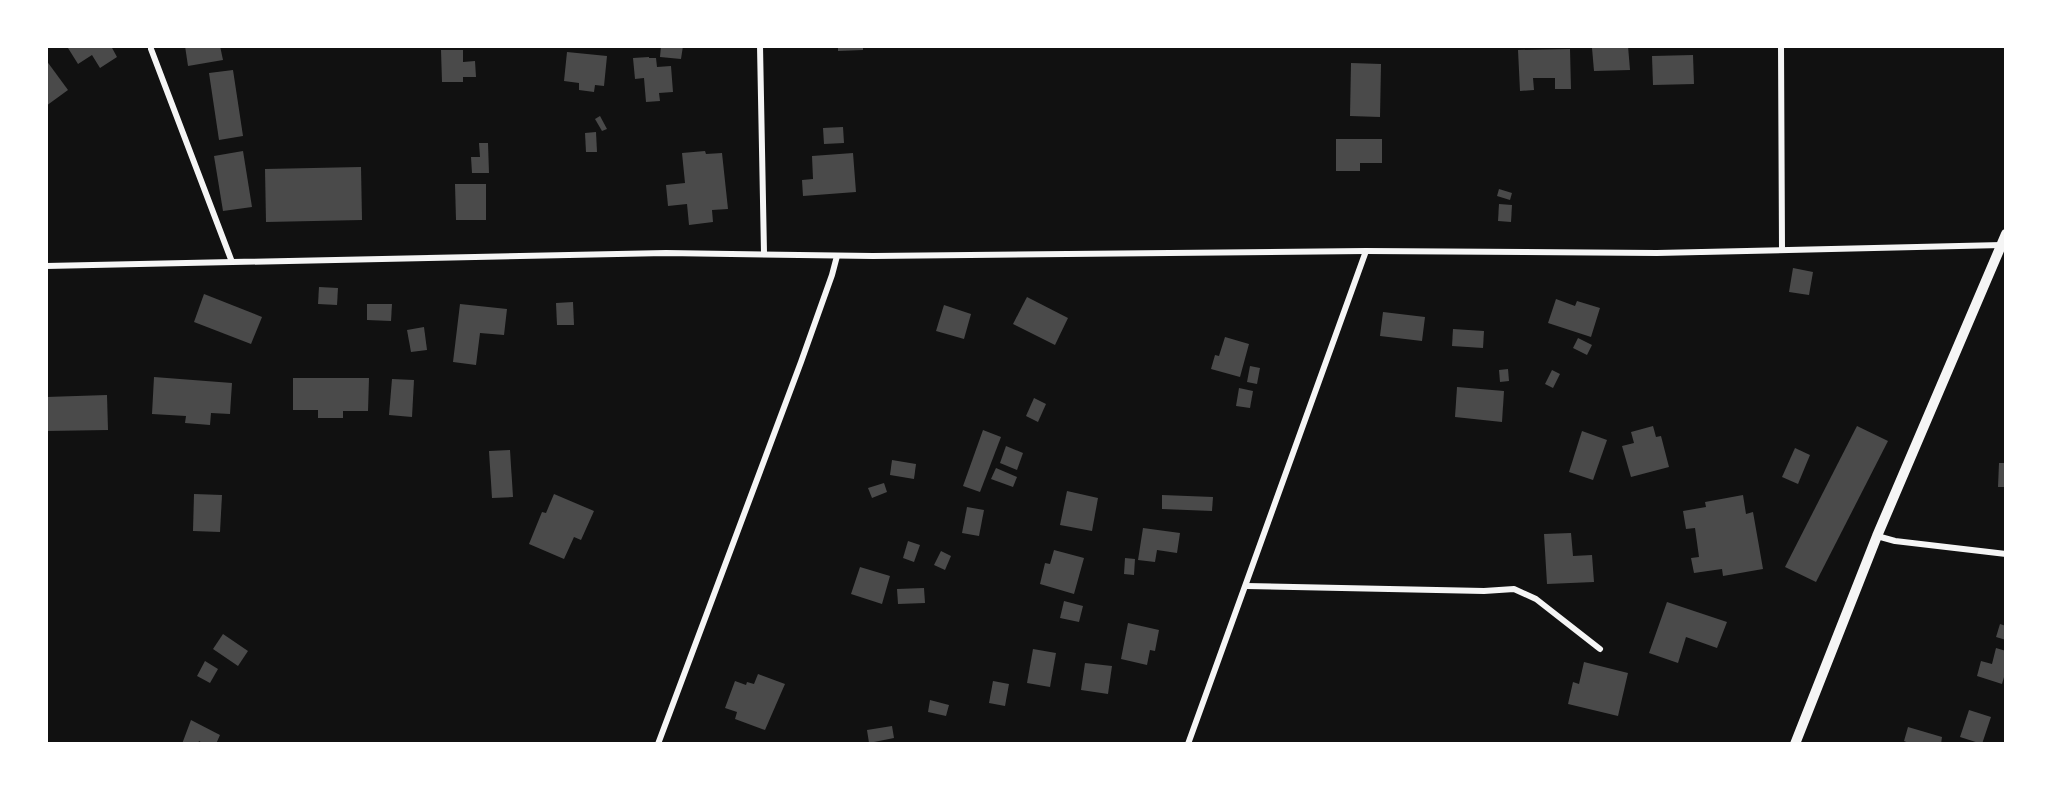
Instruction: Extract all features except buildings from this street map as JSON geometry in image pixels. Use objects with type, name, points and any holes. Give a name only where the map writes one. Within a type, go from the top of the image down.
[{"type":"street","points":[[760,46],[764,254]]},
{"type":"street","points":[[1781,46],[1782,249]]},
{"type":"street","points":[[151,49],[232,262]]},
{"type":"street","points":[[1795,744],[1877,536],[2006,234]]},
{"type":"street","points":[[46,266],[642,254],[1078,256],[1366,251],[1657,253],[2003,245]]},
{"type":"street","points":[[1188,744],[1366,251]]},
{"type":"street","points":[[658,744],[832,275],[837,256]]},
{"type":"street","points":[[1877,536],[1895,541],[2006,554]]},
{"type":"street","points":[[1246,586],[1484,591],[1514,589],[1536,599],[1600,649]]}]
